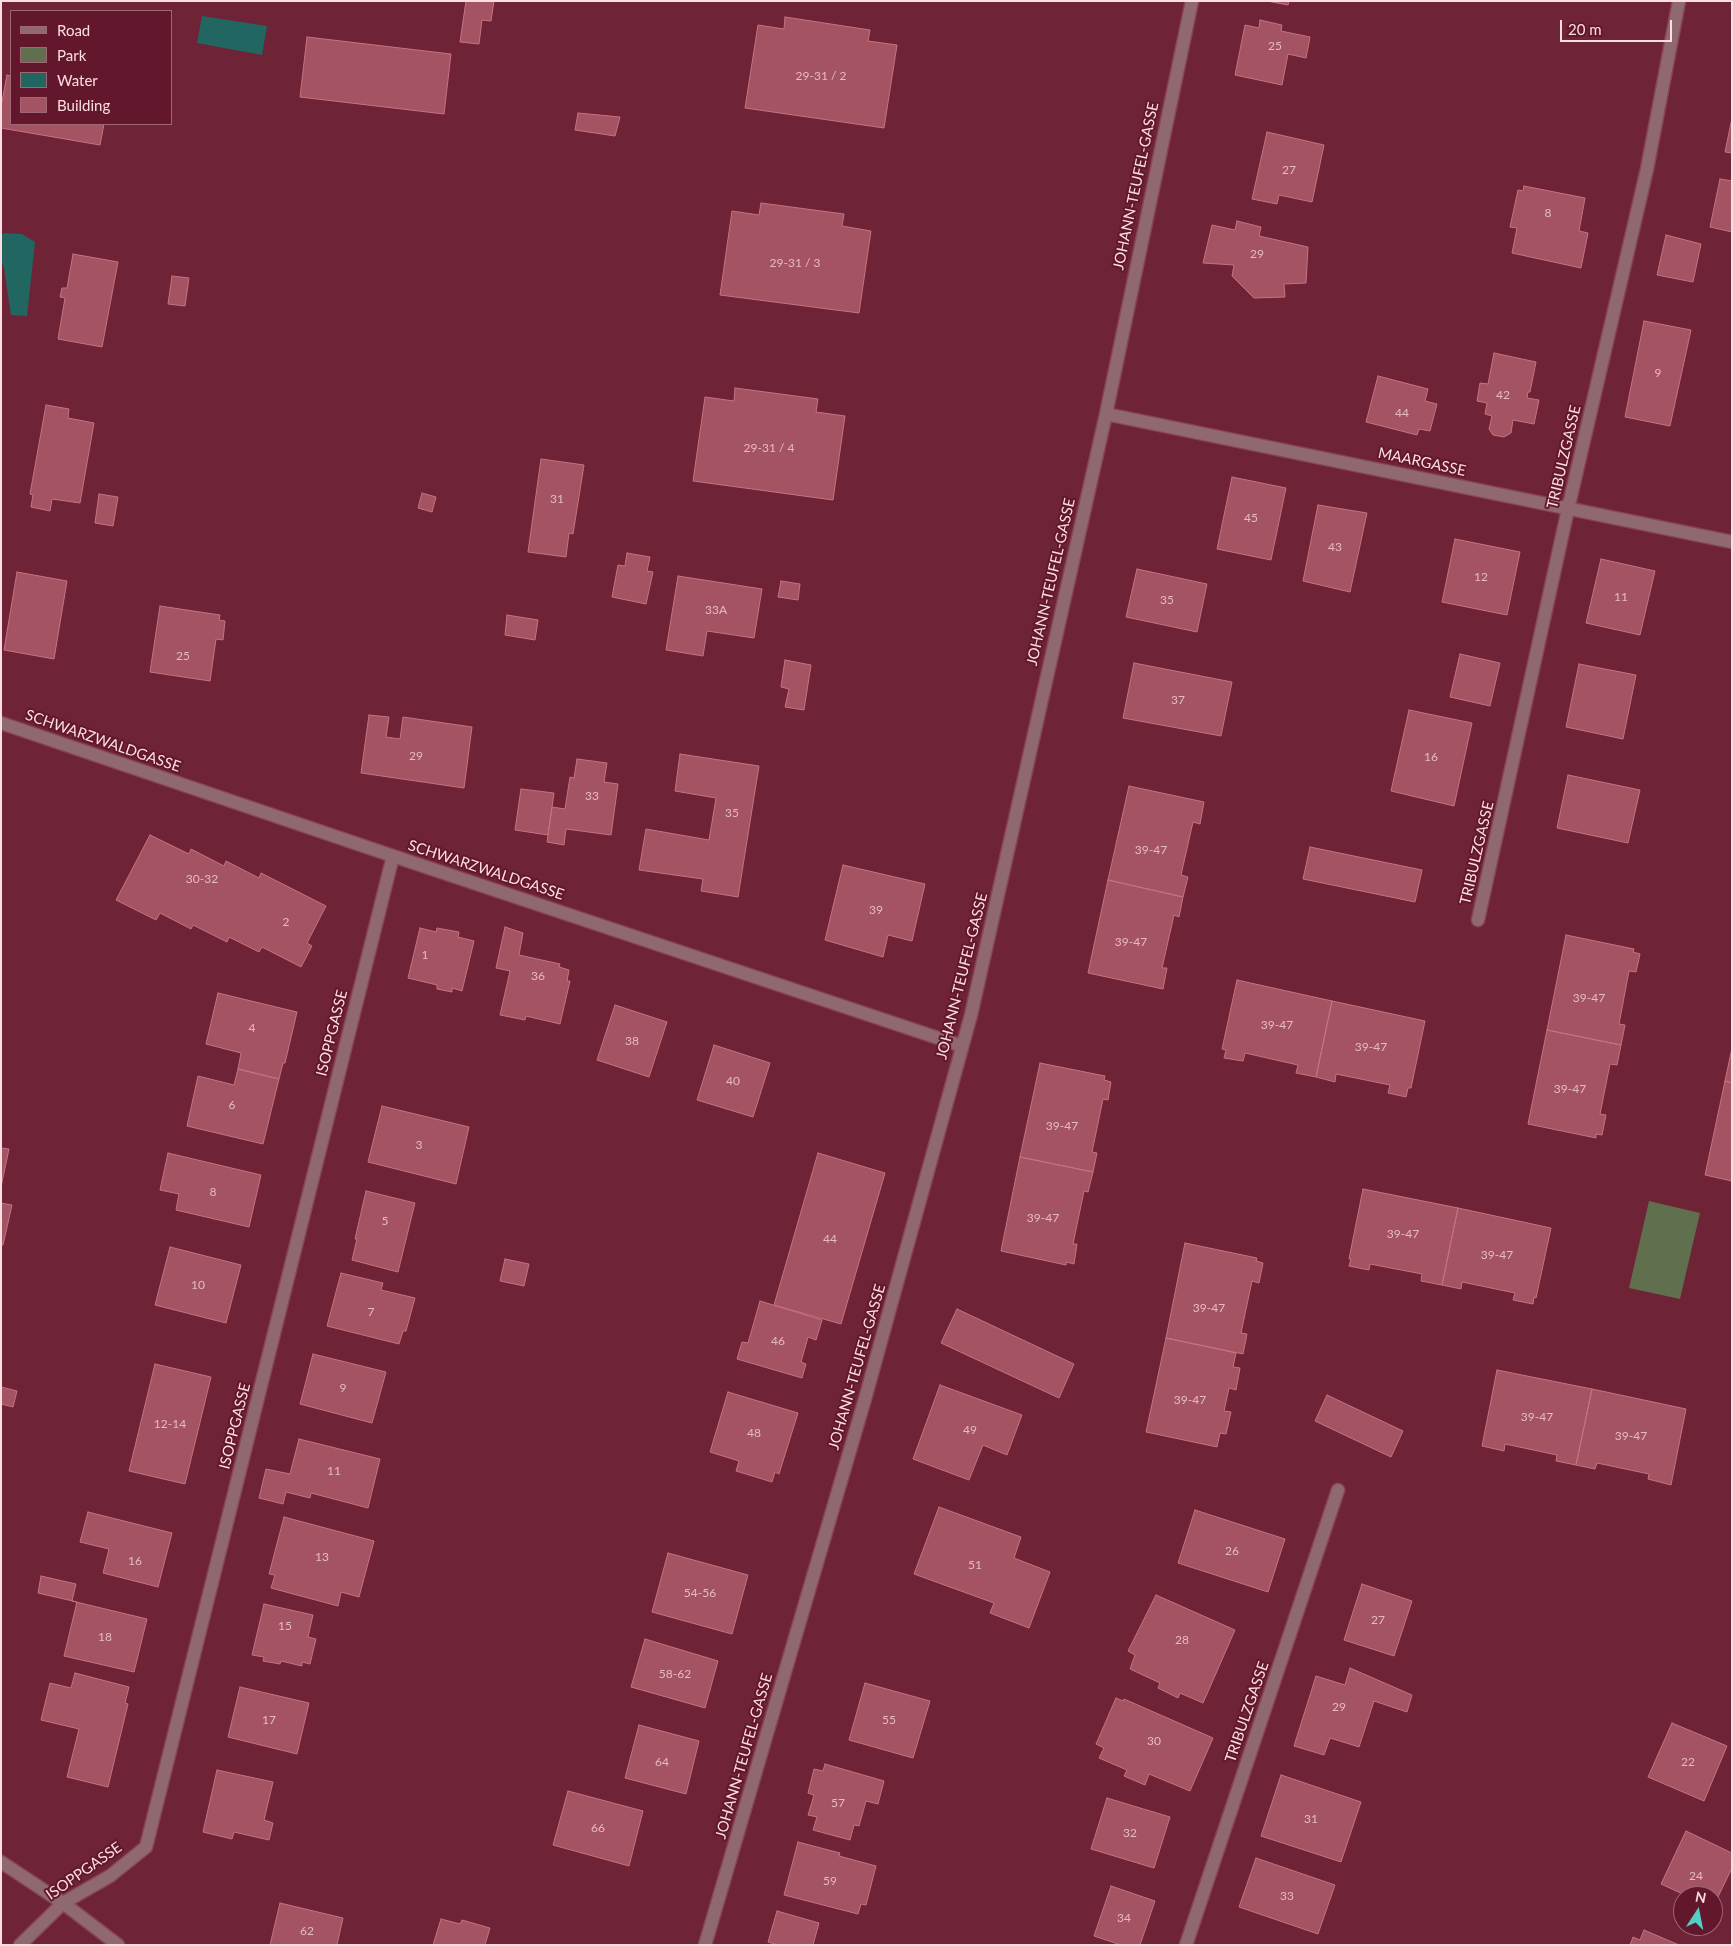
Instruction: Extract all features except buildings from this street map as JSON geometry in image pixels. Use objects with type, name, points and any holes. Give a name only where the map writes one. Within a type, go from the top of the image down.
[{"type":"street","name":"JOHANN-TEUFEL-GASSE","points":[[705,1945],[865,1399],[980,976],[1106,414],[1192,1]]},
{"type":"street","name":"TRIBULZGASSE","points":[[1478,920],[1568,509],[1647,169],[1679,1]]},
{"type":"street","name":"MAARGASSE","points":[[1106,414],[1732,542]]},
{"type":"street","name":"SCHWARZWALDGASSE","points":[[1,723],[962,1046]]},
{"type":"street","name":"ISOPPGASSE","points":[[20,1945],[63,1903],[110,1876],[146,1847],[393,856]]},
{"type":"street","name":"TRIBULZGASSE","points":[[1186,1945],[1338,1490]]},
{"type":"street","points":[[1,1862],[63,1903],[118,1945]]},
{"type":"green space","points":[[1649,1201],[1700,1213],[1680,1299],[1629,1288]]},
{"type":"water","points":[[202,16],[267,26],[262,55],[197,43]]},
{"type":"water","points":[[1,234],[22,234],[35,242],[27,316],[11,315],[4,268],[1,261]]}]
